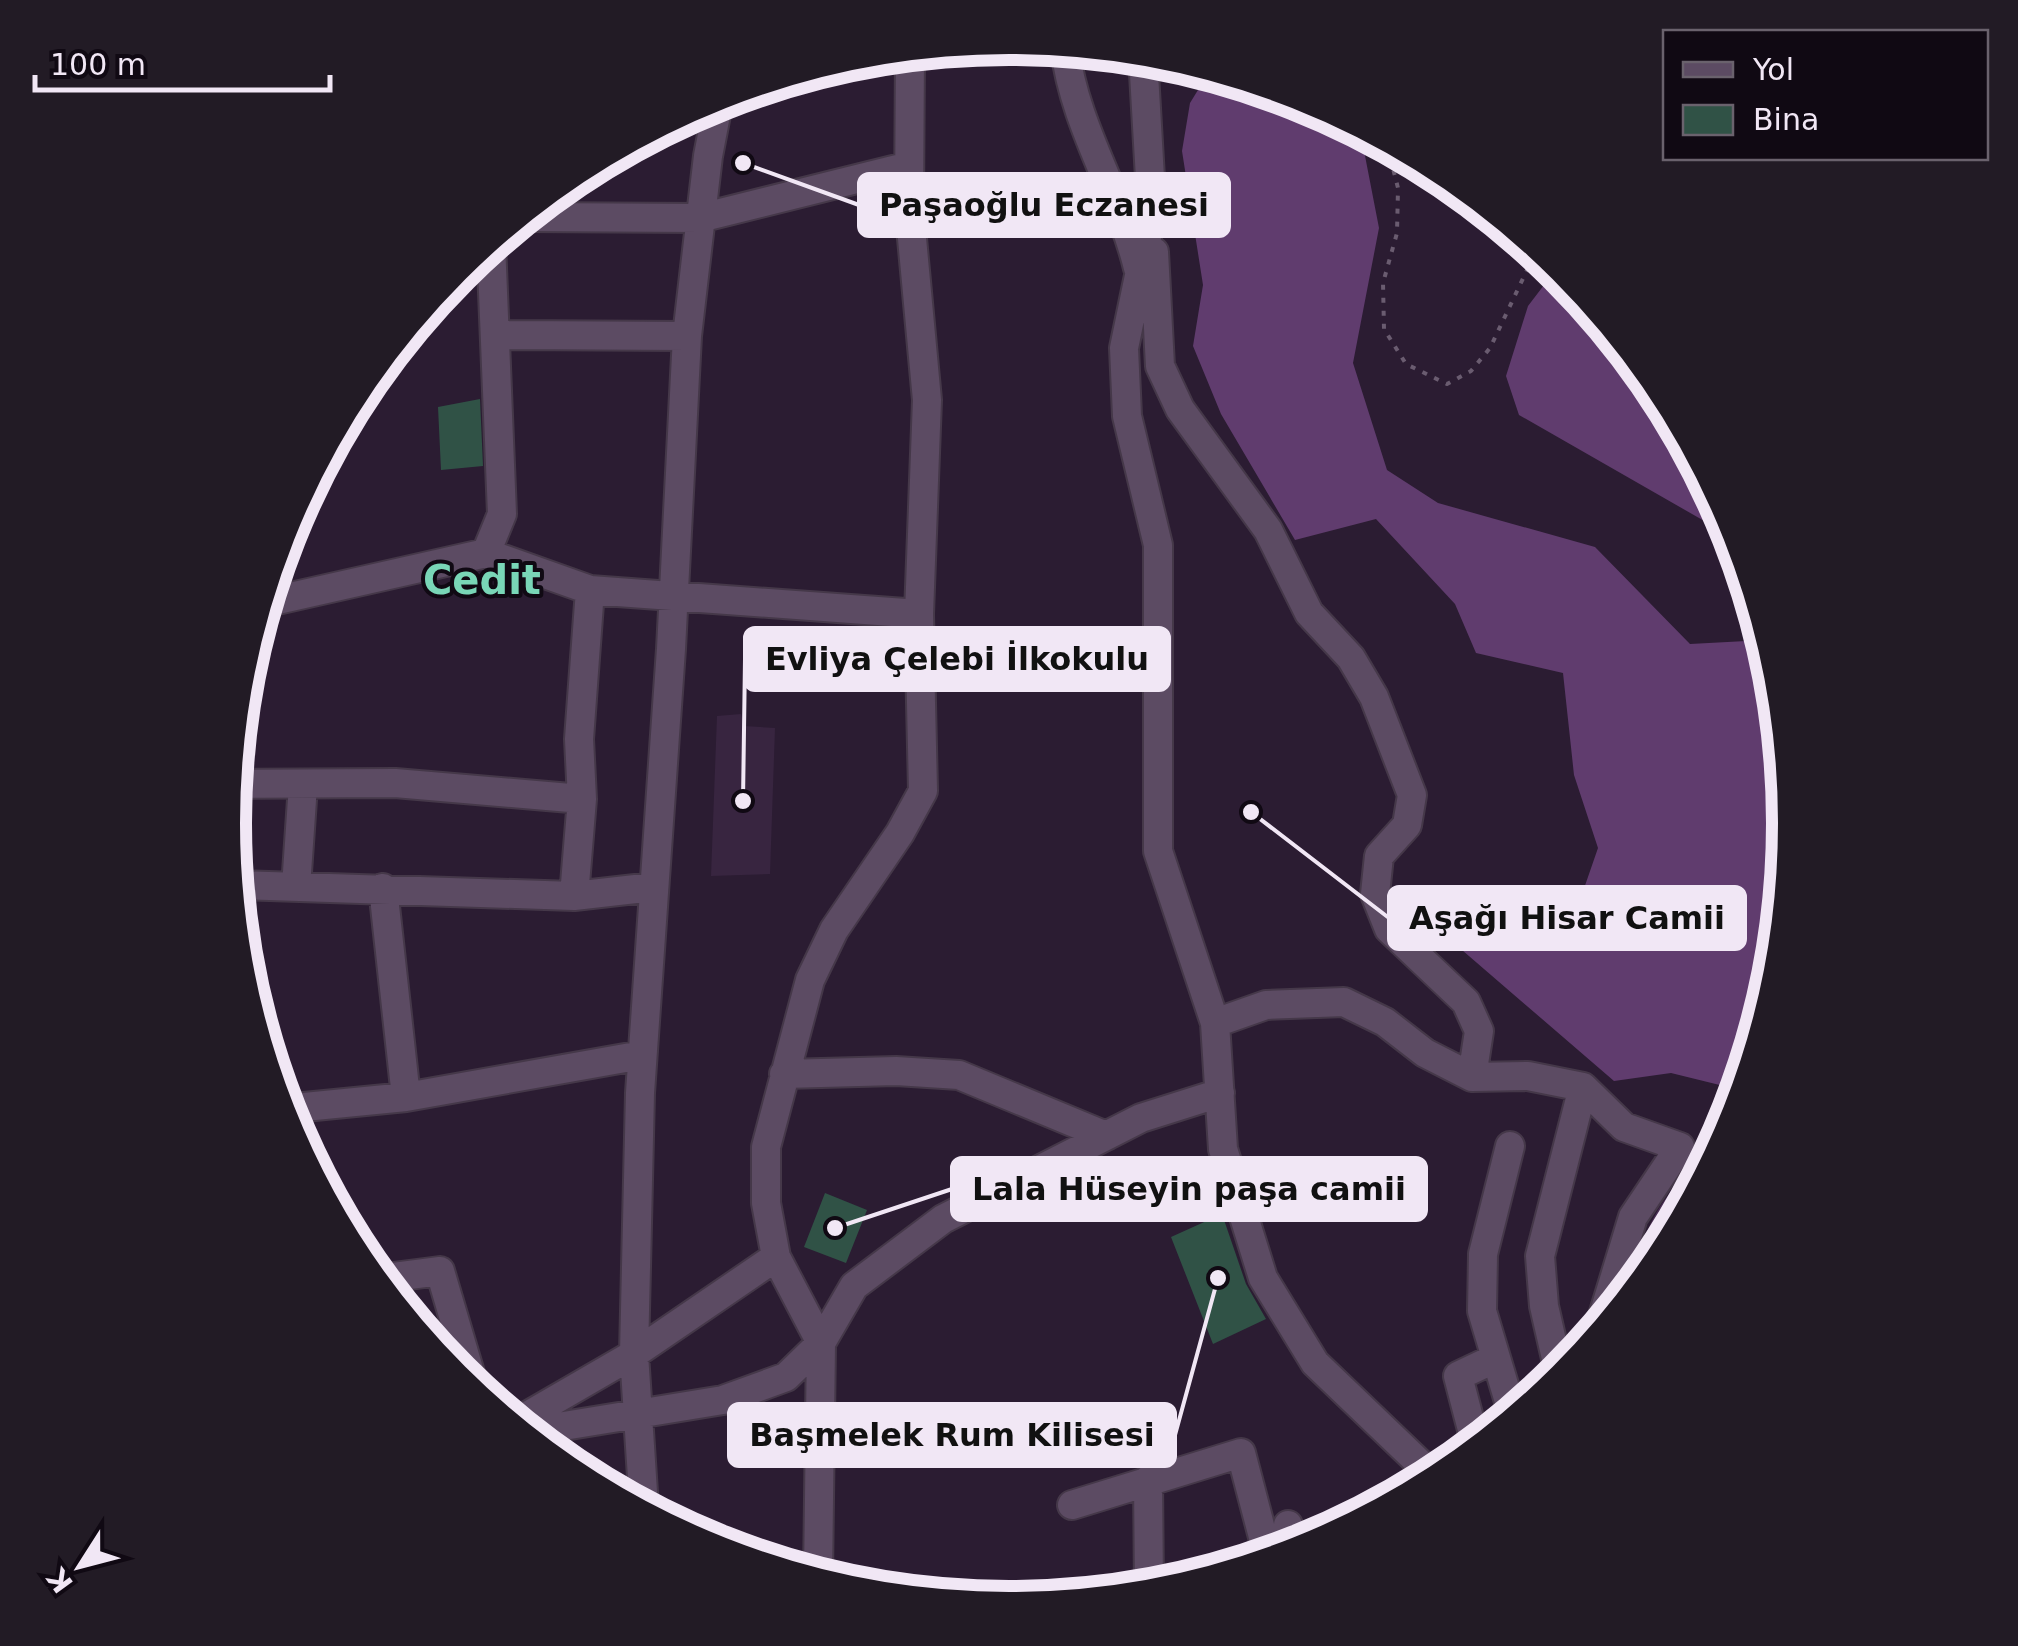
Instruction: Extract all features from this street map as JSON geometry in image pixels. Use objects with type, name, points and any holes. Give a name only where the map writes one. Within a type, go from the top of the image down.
[{"type":"street","points":[[1067,63],[1069,85],[1131,238],[1140,274]]},
{"type":"street","points":[[818,1561],[821,1343],[776,1258],[766,1203],[766,1147],[810,980],[834,930],[900,833],[923,790],[920,614],[927,400],[909,166],[910,67]]},
{"type":"street","points":[[1145,73],[1160,366],[1180,410],[1268,530],[1310,614],[1351,658],[1374,696],[1412,795],[1407,825],[1379,856],[1374,894],[1389,929],[1466,1002],[1479,1031],[1472,1077]]},
{"type":"street","points":[[640,1491],[640,1416],[634,1354],[642,1055],[674,595],[687,336],[716,119]]},
{"type":"street","points":[[545,218],[700,218],[909,166]]},
{"type":"street","points":[[1152,213],[1124,348],[1127,416],[1158,544],[1158,852],[1215,1023],[1224,1148],[1263,1278],[1316,1362],[1421,1464]]},
{"type":"street","points":[[486,553],[502,514],[493,261]]},
{"type":"street","points":[[497,335],[687,336]]},
{"type":"street","points":[[280,599],[486,553],[590,590],[920,614]]},
{"type":"street","points":[[574,896],[582,799],[579,739],[590,590]]},
{"type":"street","points":[[248,784],[395,784],[582,799]]},
{"type":"street","points":[[296,886],[302,785]]},
{"type":"street","points":[[249,885],[574,896],[653,886]]},
{"type":"street","points":[[384,888],[406,1097]]},
{"type":"street","points":[[1215,1023],[1266,1005],[1344,1002],[1385,1022],[1425,1054],[1472,1077],[1528,1076],[1583,1087],[1624,1127],[1680,1147],[1633,1217],[1610,1292]]},
{"type":"street","points":[[301,1108],[406,1097],[642,1055]]},
{"type":"street","points":[[784,1074],[896,1071],[959,1075],[1106,1136]]},
{"type":"street","points":[[1555,1356],[1544,1306],[1540,1256],[1583,1087]]},
{"type":"street","points":[[547,1429],[724,1400],[786,1378],[821,1343],[854,1286],[944,1219],[1141,1118],[1220,1093]]},
{"type":"street","points":[[1508,1400],[1482,1311],[1482,1254],[1510,1146]]},
{"type":"street","points":[[529,1415],[634,1354],[776,1258]]},
{"type":"street","points":[[396,1276],[440,1271],[466,1360]]},
{"type":"street","points":[[1472,1429],[1458,1376],[1496,1358]]},
{"type":"street","points":[[1072,1505],[1241,1453],[1264,1542]]},
{"type":"street","points":[[1148,1480],[1148,1573]]},
{"type":"path","points":[[1392,163],[1398,188],[1398,218],[1383,283],[1384,329],[1406,364],[1446,384],[1472,371],[1490,348],[1529,265]]},
{"type":"shaded area","points":[[1201,85],[1206,86],[1301,118],[1363,148],[1379,228],[1353,363],[1387,470],[1438,503],[1595,547],[1690,644],[1749,641],[1770,773],[1770,873],[1757,972],[1725,1086],[1671,1073],[1614,1081],[1433,925],[1475,918],[1556,930],[1580,900],[1598,848],[1574,775],[1563,673],[1476,653],[1455,604],[1376,519],[1295,540],[1221,414],[1193,346],[1203,285],[1182,151],[1190,103]]},
{"type":"shaded area","points":[[1547,281],[1583,320],[1670,442],[1711,525],[1519,415],[1506,376],[1528,306]]},
{"type":"shaded area","points":[[741,714],[744,726],[775,728],[770,874],[711,876],[717,716]]},
{"type":"shaded area","points":[[1682,1182],[1638,1253],[1653,1220]]},
{"type":"building","points":[[480,399],[483,466],[441,470],[438,407]]},
{"type":"building","points":[[825,1193],[867,1210],[846,1263],[804,1247]]},
{"type":"building","points":[[1222,1214],[1246,1284],[1266,1319],[1213,1344],[1171,1237]]},
{"type":"place","name":"Paşaoğlu Eczanesi","points":[[743,163]]},
{"type":"place","name":"Evliya Çelebi İlkokulu","points":[[743,801]]},
{"type":"place","name":"Aşağı Hisar Camii","points":[[1251,812]]},
{"type":"place","name":"Lala Hüseyin paşa camii","points":[[835,1228]]},
{"type":"place","name":"Başmelek Rum Kilisesi","points":[[1218,1278]]},
{"type":"district","name":"Cedit","points":[[482,580]]}]
